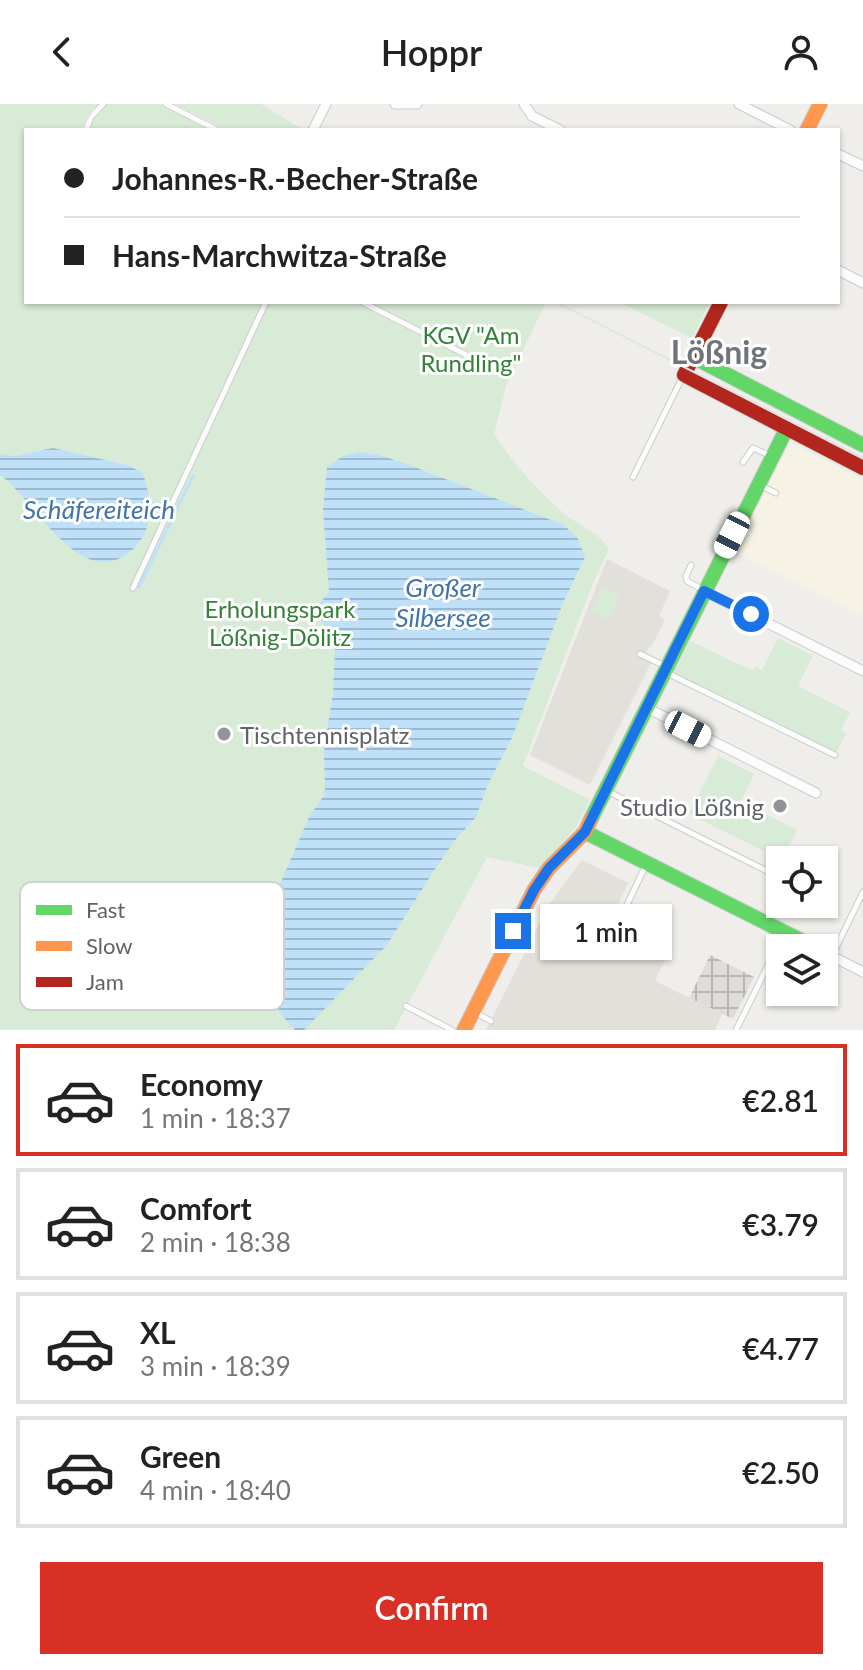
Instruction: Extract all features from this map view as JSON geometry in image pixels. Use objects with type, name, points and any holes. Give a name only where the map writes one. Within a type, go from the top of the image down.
[{"type":"street","points":[[314,128],[326,104]]},
{"type":"street","points":[[395,104],[417,104]]},
{"type":"street","points":[[524,104],[532,116],[556,128]]},
{"type":"street","points":[[739,104],[786,128]]},
{"type":"street","points":[[808,128],[820,104]]},
{"type":"street","points":[[840,155],[863,166]]},
{"type":"street","points":[[840,271],[863,283]]},
{"type":"street","points":[[720,304],[684,375],[863,468]]},
{"type":"street","points":[[693,357],[863,445]]},
{"type":"street","points":[[464,1030],[534,890],[549,868],[585,832],[787,428]]},
{"type":"street","points":[[704,591],[863,671]]},
{"type":"street","points":[[645,707],[816,793]]},
{"type":"street","points":[[585,832],[788,934]]},
{"type":"street","points":[[838,959],[863,972]]},
{"type":"lane","points":[[87,128],[91,117],[103,104]]},
{"type":"lane","points":[[166,104],[213,128]]},
{"type":"lane","points":[[133,588],[265,304]]},
{"type":"lane","points":[[366,304],[488,366]]},
{"type":"lane","points":[[633,477],[684,375]]},
{"type":"lane","points":[[743,462],[753,448],[772,456]]},
{"type":"lane","points":[[758,484],[776,493]]},
{"type":"lane","points":[[691,565],[687,581],[704,591]]},
{"type":"lane","points":[[640,654],[835,755]]},
{"type":"lane","points":[[605,790],[766,870]]},
{"type":"lane","points":[[612,936],[647,863]]},
{"type":"lane","points":[[838,936],[863,892]]},
{"type":"lane","points":[[736,1030],[784,932]]},
{"type":"lane","points":[[406,1006],[452,1030]]},
{"type":"lane","points":[[473,1012],[491,1021]]},
{"type":"shaded area","points":[[790,443],[863,480],[863,616],[735,552]]},
{"type":"shaded area","points":[[607,559],[670,591],[659,616],[665,620],[651,647],[646,653],[641,652],[639,657],[651,663],[590,785],[530,755]]},
{"type":"shaded area","points":[[582,860],[628,883],[605,932],[665,960],[655,981],[722,1014],[715,1030],[486,1030],[548,906]]},
{"type":"shaded area","points":[[710,955],[754,977],[733,1019],[689,998]]},
{"type":"green space","name":"Erholungspark Lößnig-Dölitz","points":[[0,104],[261,104],[300,128],[24,128],[24,304],[545,304],[506,386],[494,434],[542,492],[609,549],[523,766],[590,800],[576,827],[540,868],[487,857],[394,1030],[0,1030]]},
{"type":"green space","points":[[623,304],[709,304],[692,338]]},
{"type":"green space","points":[[603,586],[620,595],[609,620],[591,611]]},
{"type":"green space","points":[[778,638],[813,656],[798,686],[850,712],[841,731],[846,734],[835,755],[673,675],[690,641],[753,671],[755,667],[762,670]]},
{"type":"green space","points":[[718,756],[754,774],[741,801],[797,830],[789,846],[766,846],[766,852],[689,814]]},
{"type":"water","name":"Schäfereiteich","points":[[53,448],[127,465],[143,473],[148,493],[149,521],[134,548],[115,560],[96,561],[78,553],[0,475],[0,454],[14,456]]},
{"type":"water","name":"Großer Silbersee","points":[[359,452],[379,455],[564,525],[578,539],[585,557],[563,603],[512,738],[488,784],[476,817],[433,872],[387,945],[304,1030],[295,1030],[278,1010],[284,1010],[284,882],[281,882],[309,817],[325,794],[324,750],[333,693],[335,647],[320,619],[319,604],[329,592],[323,511],[327,467],[343,456]]},
{"type":"waterway","points":[[139,587],[193,476]]},
{"type":"tram line","points":[[82,128],[96,104]]},
{"type":"tram line","points":[[175,104],[222,128]]},
{"type":"tram line","points":[[560,304],[863,458]]},
{"type":"traffic: fast","points":[[693,357],[863,445]]},
{"type":"traffic: fast","points":[[591,819],[787,428]]},
{"type":"traffic: fast","points":[[585,832],[788,934]]},
{"type":"traffic: slow","points":[[808,128],[820,104]]},
{"type":"traffic: slow","points":[[464,1030],[534,890],[549,868],[585,832],[591,819]]},
{"type":"traffic: jam","points":[[720,304],[684,375],[863,468]]},
{"type":"place","name":"Tischtennisplatz","points":[[224,734]]},
{"type":"place","name":"Studio Lößnig","points":[[780,806]]},
{"type":"district","name":"Lößnig","points":[[719,351]]},
{"type":"route","points":[[513,931],[549,868],[585,832],[704,591],[751,614]]},
{"type":"park label","name":"KGV \"Am Rundling\"","points":[[471,348]]}]
